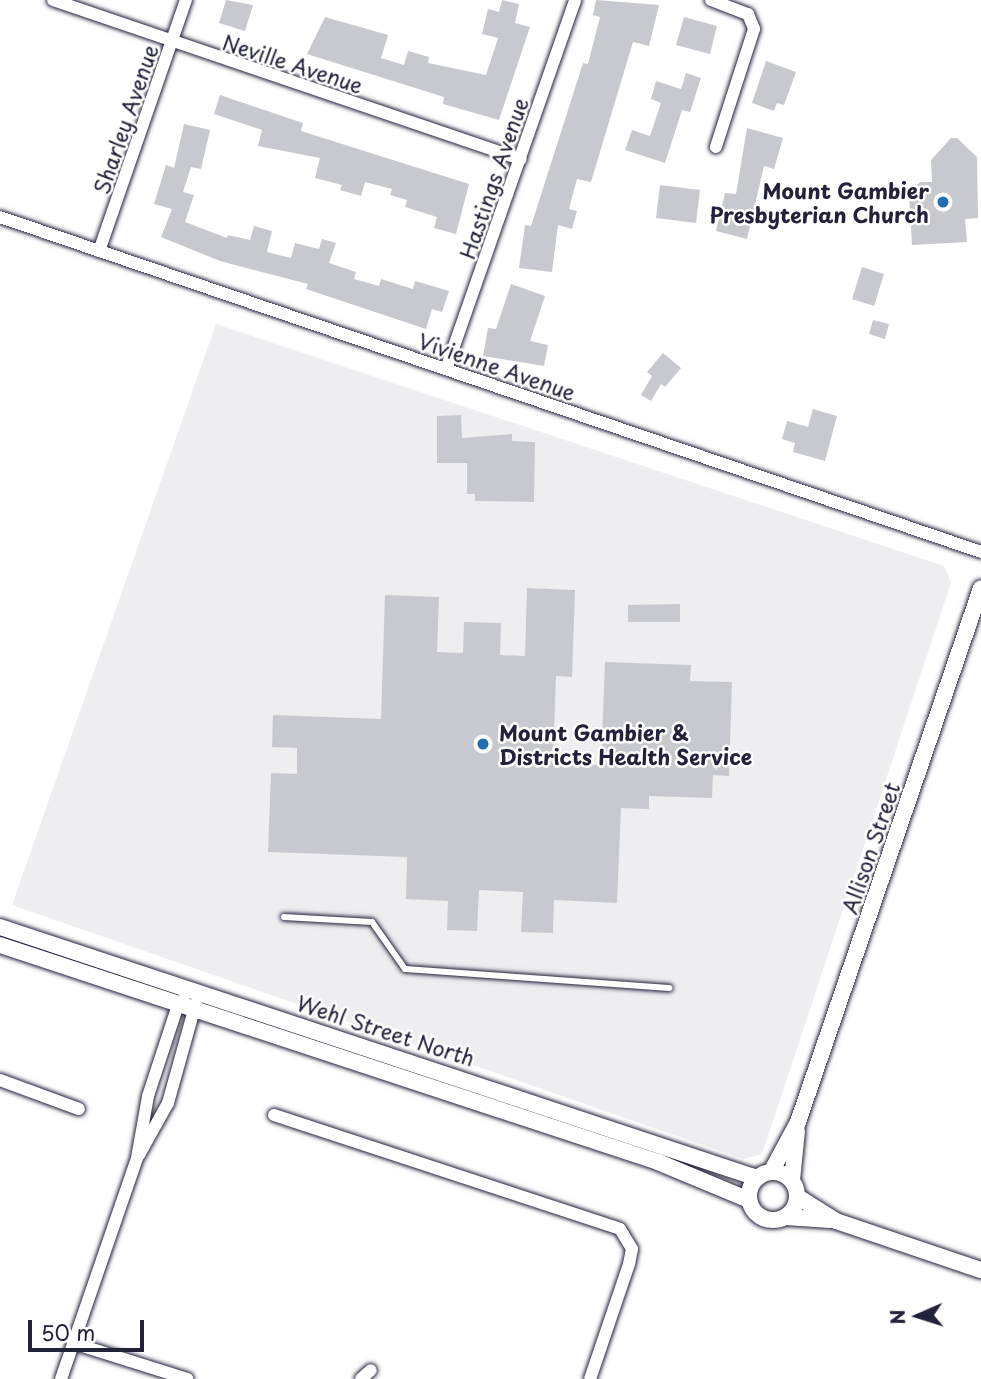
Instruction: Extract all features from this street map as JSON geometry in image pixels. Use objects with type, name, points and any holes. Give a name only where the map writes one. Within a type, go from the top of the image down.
[{"type":"street","name":"Neville Avenue","points":[[53,0],[172,43],[521,159]]},
{"type":"street","name":"Sharley Avenue","points":[[99,251],[186,0]]},
{"type":"street","name":"Hastings Avenue","points":[[446,369],[575,0]]},
{"type":"street","points":[[711,0],[748,14],[754,29],[716,147]]},
{"type":"street","name":"Vivienne Avenue","points":[[0,217],[981,552]]},
{"type":"street","name":"Allison Street","points":[[792,1180],[799,1122],[981,588]]},
{"type":"street","name":"Wehl Street North","points":[[0,927],[764,1175]]},
{"type":"street","name":"Wehl Street North","points":[[0,945],[658,1162],[750,1200]]},
{"type":"street","points":[[137,1158],[140,1122],[178,1005],[195,989]]},
{"type":"street","points":[[61,1379],[137,1158],[168,1103],[197,1012],[195,989]]},
{"type":"street","points":[[0,1080],[79,1109]]},
{"type":"street","points":[[274,1115],[620,1229],[632,1250],[590,1379]]},
{"type":"street","name":"Allison Street","points":[[764,1175],[799,1122]]},
{"type":"street","points":[[836,1221],[786,1217],[765,1219],[750,1200],[764,1175],[792,1180],[797,1197],[836,1221],[981,1270]]},
{"type":"street","points":[[786,1217],[797,1197]]},
{"type":"street","points":[[73,1343],[187,1379]]},
{"type":"lane","points":[[284,917],[372,922],[405,969],[669,988]]},
{"type":"shaded area","name":"Mount Gambier & Districts Health Service","points":[[216,324],[944,566],[951,583],[762,1154],[743,1159],[12,905]]},
{"type":"building","points":[[226,0],[253,5],[245,31],[219,23]]},
{"type":"building","points":[[502,0],[519,4],[515,23],[530,27],[499,120],[443,104],[444,97],[307,54],[325,17],[388,35],[381,58],[404,65],[408,51],[429,57],[428,63],[486,75],[498,38],[482,34],[488,9],[499,12]]},
{"type":"building","points":[[596,0],[659,5],[649,46],[633,42],[591,182],[577,179],[569,209],[577,211],[572,229],[558,225],[552,272],[519,268],[525,225],[531,226],[583,63],[588,64],[600,17],[593,15]]},
{"type":"building","points":[[684,17],[717,26],[710,54],[676,45]]},
{"type":"building","points":[[766,61],[796,72],[784,105],[777,103],[774,111],[752,103]]},
{"type":"building","points":[[686,73],[701,78],[690,112],[682,110],[665,163],[625,150],[632,130],[650,136],[661,103],[651,99],[656,81],[681,89]]},
{"type":"building","points":[[220,95],[303,123],[301,131],[469,184],[456,234],[434,228],[437,217],[405,207],[407,200],[390,195],[392,189],[365,182],[361,196],[340,190],[342,185],[315,178],[320,158],[258,146],[262,130],[214,114]]},
{"type":"building","points":[[184,124],[210,130],[201,169],[191,167],[183,192],[194,195],[185,222],[227,238],[228,235],[250,240],[254,226],[272,231],[267,252],[291,258],[295,243],[319,249],[322,239],[336,243],[329,263],[356,272],[354,279],[379,286],[381,279],[413,289],[415,281],[449,291],[442,312],[432,309],[426,329],[306,289],[308,284],[220,261],[161,237],[172,209],[154,204],[166,165],[174,168]]},
{"type":"building","points":[[747,128],[783,138],[774,169],[764,166],[747,239],[716,231],[725,193],[736,194]]},
{"type":"building","points":[[951,138],[957,138],[977,157],[978,218],[965,219],[967,242],[912,245],[909,194],[920,182],[932,182],[931,160]]},
{"type":"building","points":[[660,185],[700,190],[696,223],[656,218]]},
{"type":"building","points":[[862,267],[884,274],[874,306],[852,299]]},
{"type":"building","points":[[511,284],[545,296],[530,341],[548,345],[544,366],[483,356],[488,328],[496,329]]},
{"type":"building","points":[[873,320],[889,324],[885,339],[869,334]]},
{"type":"building","points":[[663,353],[681,368],[665,387],[661,384],[651,401],[641,395],[652,376],[647,372]]},
{"type":"building","points":[[813,409],[837,416],[825,461],[793,452],[795,443],[782,439],[787,421],[808,427]]},
{"type":"building","points":[[461,415],[462,438],[512,434],[512,441],[535,442],[534,502],[475,501],[475,494],[467,494],[467,463],[437,463],[437,416]]},
{"type":"building","points":[[527,588],[575,590],[572,677],[556,676],[553,763],[601,765],[605,662],[691,665],[690,681],[732,682],[729,776],[713,775],[712,798],[649,796],[649,809],[621,808],[617,903],[554,900],[553,933],[521,932],[523,892],[479,890],[477,931],[447,930],[448,901],[406,899],[407,857],[268,852],[271,773],[297,774],[297,748],[272,747],[273,715],[381,719],[385,595],[439,597],[437,652],[463,653],[464,622],[501,623],[500,655],[525,656]]},
{"type":"building","points":[[680,604],[680,622],[628,622],[628,605]]},
{"type":"place","name":"Mount Gambier Presbyterian Church","points":[[943,202]]},
{"type":"place","name":"Mount Gambier & Districts Health Service","points":[[483,744]]}]
